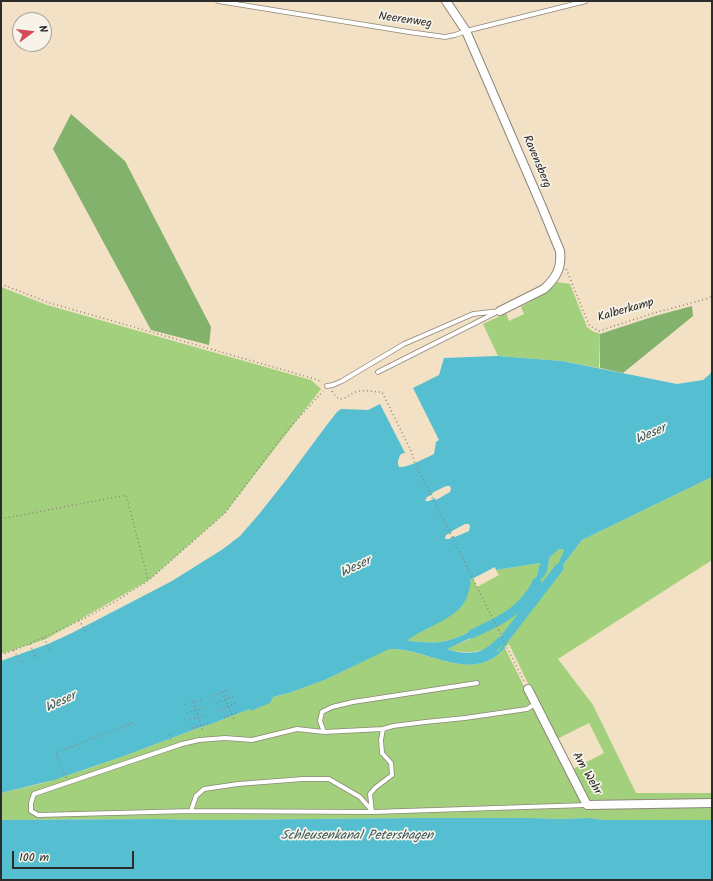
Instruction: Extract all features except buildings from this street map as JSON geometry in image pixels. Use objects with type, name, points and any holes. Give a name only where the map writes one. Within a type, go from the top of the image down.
[{"type":"street","name":"Ravensberg","points":[[446,1],[466,31],[560,251],[560,264]]},
{"type":"street","points":[[500,311],[544,289],[555,277],[560,264]]},
{"type":"street","name":"Am Wehr","points":[[528,689],[587,805],[712,803]]},
{"type":"lane","name":"Neerenweg","points":[[218,1],[409,32],[445,36],[455,35],[586,1]]},
{"type":"lane","points":[[378,372],[500,311]]},
{"type":"lane","points":[[327,386],[342,381],[404,344],[440,328],[473,314],[500,311]]},
{"type":"lane","points":[[324,732],[320,721],[322,712],[332,706],[477,683]]},
{"type":"lane","points":[[535,704],[527,709],[393,726],[383,729],[324,732],[297,729],[252,740],[224,738],[199,740],[182,744],[34,794],[31,803],[31,811],[38,815],[191,811],[372,812],[587,805]]},
{"type":"lane","points":[[372,812],[370,794],[375,788],[392,775],[391,763],[382,753],[381,740],[383,729]]},
{"type":"lane","points":[[191,811],[196,796],[204,789],[238,784],[303,779],[329,780],[360,797],[372,812]]},
{"type":"path","name":"Kalberkamp","points":[[560,264],[567,271],[590,326],[599,331],[712,296]]},
{"type":"path","points":[[1,284],[50,303],[315,379],[331,389],[335,397],[339,399],[344,399],[357,391],[382,392],[412,453],[414,461],[528,689]]},
{"type":"path","points":[[1,655],[44,638],[80,620],[116,601],[149,580],[225,513],[283,435],[327,386]]},
{"type":"path","points":[[1,519],[126,495],[149,580]]},
{"type":"path","points":[[80,620],[87,634]]},
{"type":"path","points":[[44,638],[50,650]]},
{"type":"path","points":[[30,644],[35,659],[39,657]]},
{"type":"path","points":[[14,650],[20,662]]},
{"type":"path","points":[[17,664],[23,661]]},
{"type":"path","points":[[214,696],[229,689]]},
{"type":"path","points":[[222,692],[234,719]]},
{"type":"path","points":[[217,703],[233,696]]},
{"type":"path","points":[[185,705],[201,700]]},
{"type":"path","points":[[193,702],[203,731]]},
{"type":"path","points":[[220,710],[236,703]]},
{"type":"path","points":[[187,713],[204,707]]},
{"type":"path","points":[[224,717],[239,711]]},
{"type":"path","points":[[190,720],[206,715]]},
{"type":"path","points":[[66,780],[56,754],[135,722]]},
{"type":"path","points":[[192,728],[208,723]]},
{"type":"path","points":[[169,735],[172,742]]},
{"type":"green space","points":[[71,114],[125,161],[211,327],[209,345],[151,330],[53,149]]},
{"type":"green space","points":[[557,282],[570,284],[587,327],[600,334],[599,368],[562,361],[498,356],[483,324],[506,313],[509,321],[524,314],[521,307]]},
{"type":"green space","points":[[1,287],[47,305],[311,380],[321,389],[225,513],[149,580],[46,639],[1,654]]},
{"type":"green space","points":[[692,306],[693,316],[623,373],[600,368],[600,334],[655,316]]},
{"type":"green space","points":[[712,477],[712,560],[558,659],[593,705],[636,793],[712,793],[712,800],[627,802],[586,800],[571,770],[604,753],[589,723],[555,740],[509,644],[498,652],[493,650],[485,650],[461,652],[446,649],[470,639],[494,627],[473,637],[471,632],[492,622],[491,621],[448,641],[429,642],[408,640],[471,582],[470,580],[473,578],[477,587],[499,575],[496,570],[540,563],[536,578],[548,568],[549,558],[559,549],[562,549],[565,550],[557,566],[560,569],[582,540]]},
{"type":"green space","points":[[505,648],[584,808],[712,808],[712,820],[418,818],[1,820],[1,793],[40,784],[87,769],[214,723],[250,709],[273,697],[289,693],[327,679],[388,649],[418,653],[449,662],[478,664],[492,659]]},
{"type":"water","name":"Weser","points":[[498,356],[562,361],[677,384],[703,380],[712,370],[712,477],[582,540],[560,569],[557,566],[564,550],[559,549],[549,558],[547,572],[537,582],[536,578],[540,563],[496,570],[495,567],[470,580],[471,583],[467,597],[461,607],[447,618],[408,640],[429,642],[448,641],[492,621],[471,632],[473,636],[494,627],[447,649],[456,652],[471,653],[480,651],[499,637],[503,643],[497,651],[498,652],[503,645],[505,648],[492,659],[478,664],[464,664],[449,662],[404,650],[389,649],[327,679],[289,693],[273,697],[270,703],[250,711],[250,709],[124,756],[54,780],[1,793],[1,661],[48,644],[72,633],[172,581],[223,549],[240,536],[260,513],[326,426],[341,409],[368,410],[380,404],[405,453],[401,454],[399,457],[399,467],[412,464],[434,454],[436,442],[439,440],[413,388],[439,375],[444,358]],"holes":[[[446,486],[450,486],[450,492],[436,500],[435,498],[425,501],[427,497],[433,494],[432,493]],[[465,524],[469,524],[469,531],[455,537],[445,539],[446,535]]]},
{"type":"water","name":"Schleusenkanal Petershagen","points":[[418,818],[712,820],[712,880],[1,879],[1,820]]},
{"type":"waterway","points":[[502,642],[559,568]]},
{"type":"waterway","points":[[472,634],[503,618],[517,608],[532,592],[537,582]]}]
